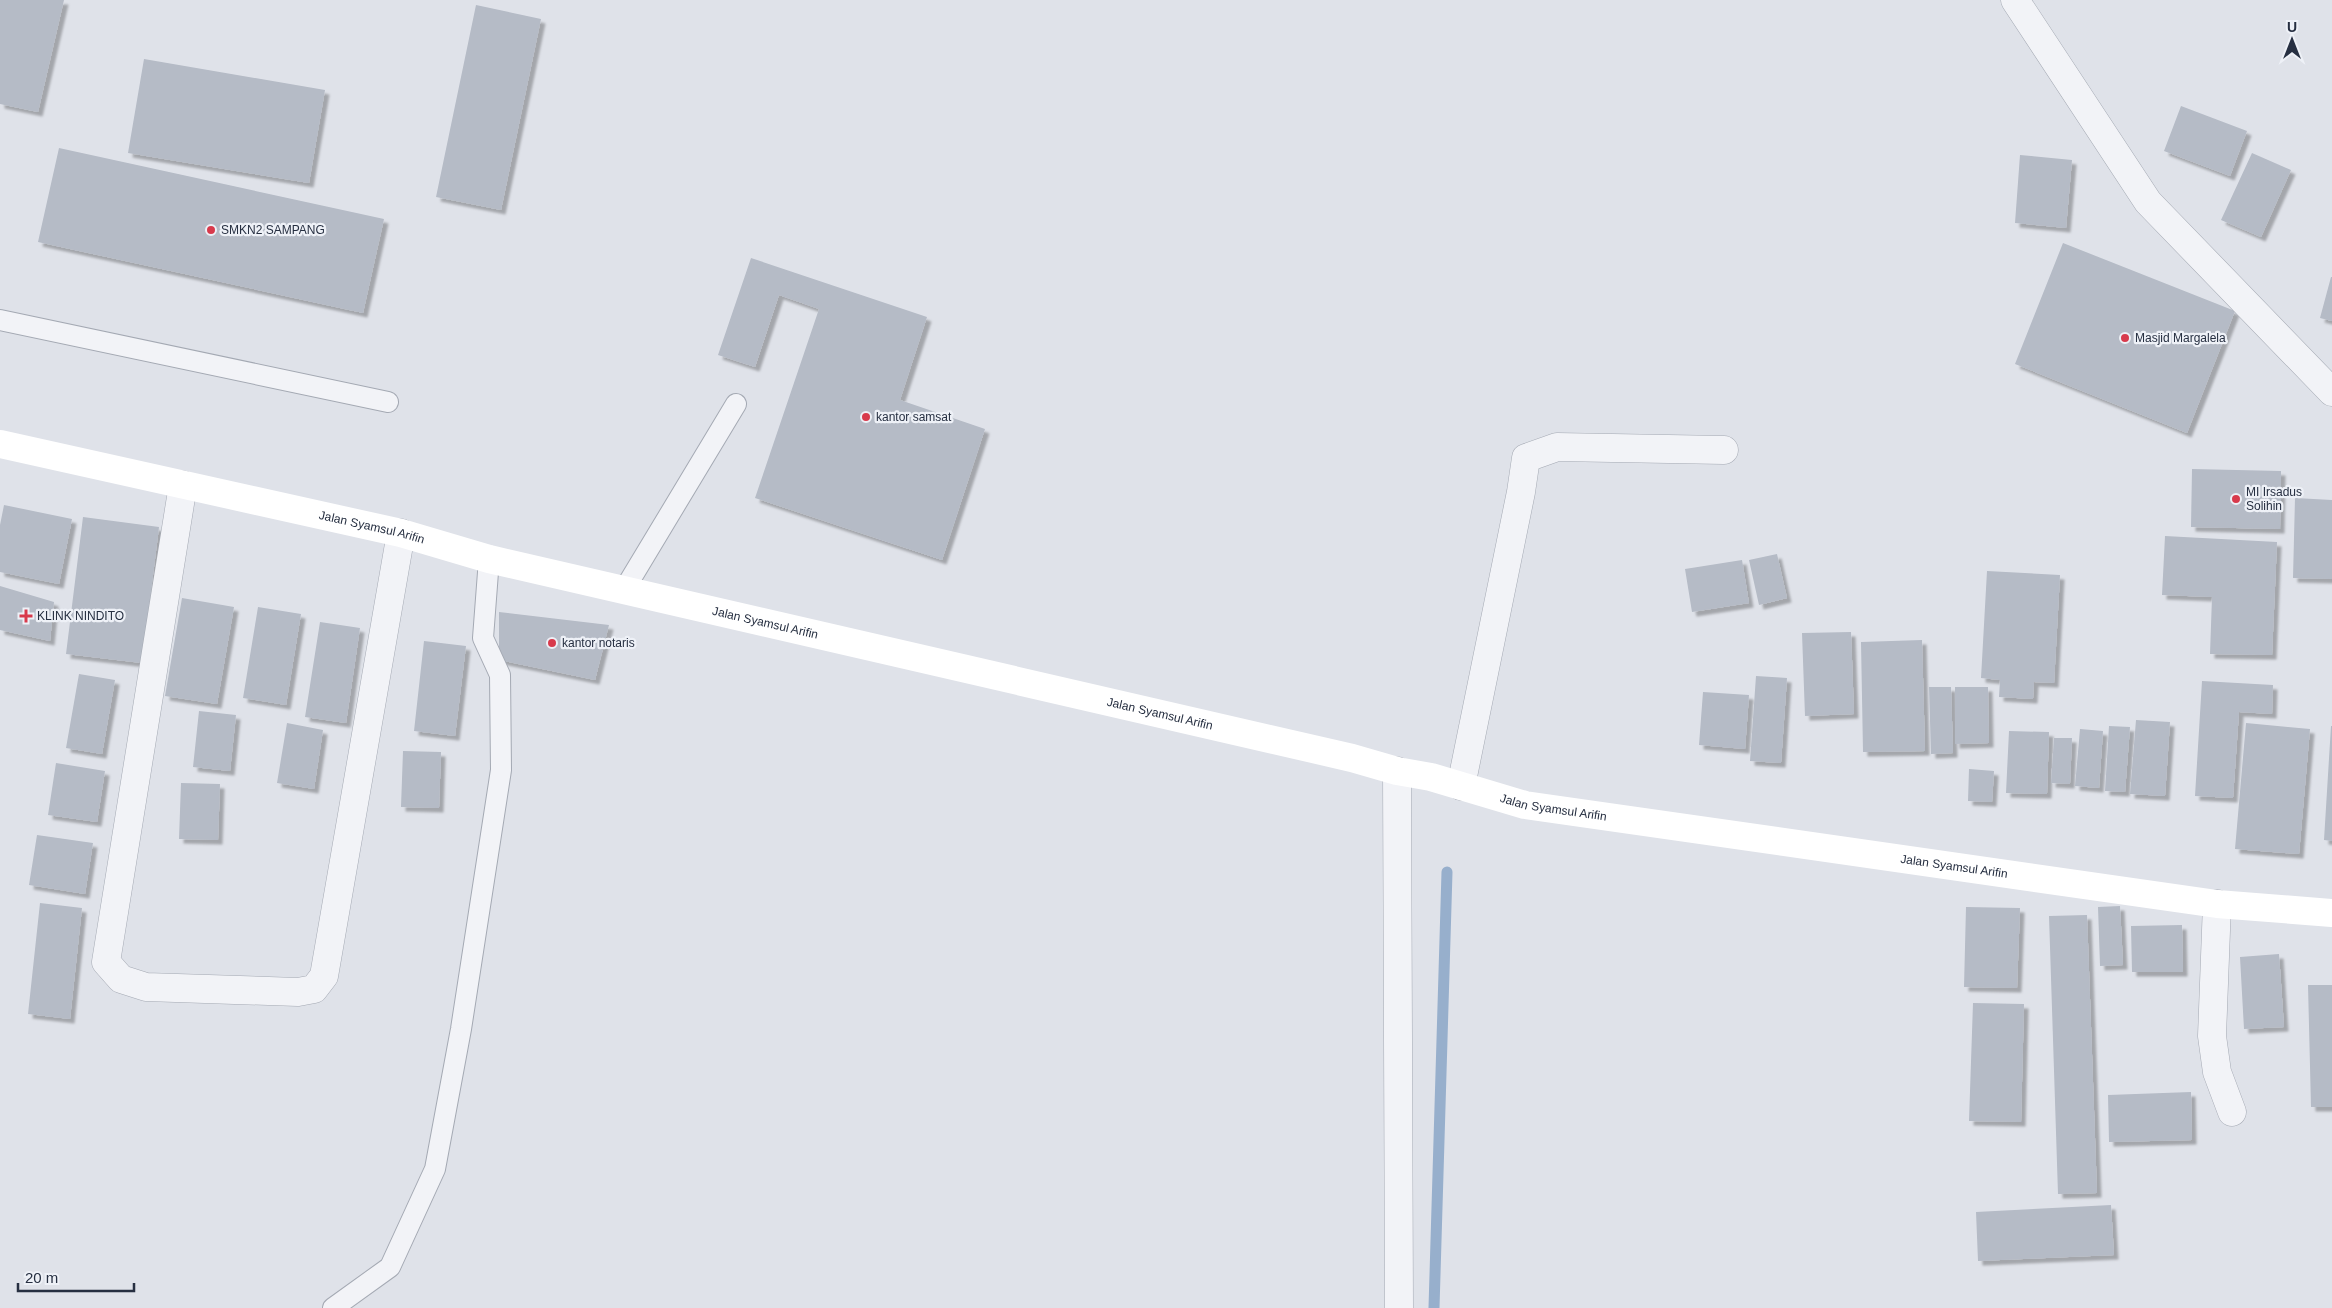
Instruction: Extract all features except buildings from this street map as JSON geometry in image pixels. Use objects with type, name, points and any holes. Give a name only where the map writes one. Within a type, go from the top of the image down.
[{"type":"main road","name":"Jalan Syamsul Arifin","points":[[0,444],[401,533],[489,559],[1352,758],[1397,771],[1431,777],[1525,805],[2217,904],[2332,913]]},
{"type":"street","points":[[2015,0],[2148,202],[2332,392]]},
{"type":"street","points":[[1461,786],[1521,492],[1526,458],[1557,447],[1724,450]]},
{"type":"street","points":[[183,485],[106,962],[120,980],[146,986],[298,992],[314,989],[324,976],[401,533]]},
{"type":"street","points":[[1397,771],[1399,1308]]},
{"type":"street","points":[[2217,904],[2212,1036],[2217,1072],[2232,1112]]},
{"type":"lane","points":[[0,320],[388,402]]},
{"type":"lane","points":[[624,590],[736,404]]},
{"type":"lane","points":[[333,1308],[390,1267],[435,1169],[461,1029],[501,770],[500,675],[483,638],[489,559]]},
{"type":"waterway","points":[[1434,1308],[1447,872]]},
{"type":"place","name":"SMKN2 SAMPANG","points":[[211,230]]},
{"type":"place","name":"Masjid Margalela","points":[[2125,338]]},
{"type":"place","name":"kantor samsat","points":[[866,417]]},
{"type":"place","name":"MI Irsadus Solihin","points":[[2236,499]]},
{"type":"place","name":"KLINK NINDITO","points":[[26,616]]},
{"type":"place","name":"kantor notaris","points":[[552,643]]}]
